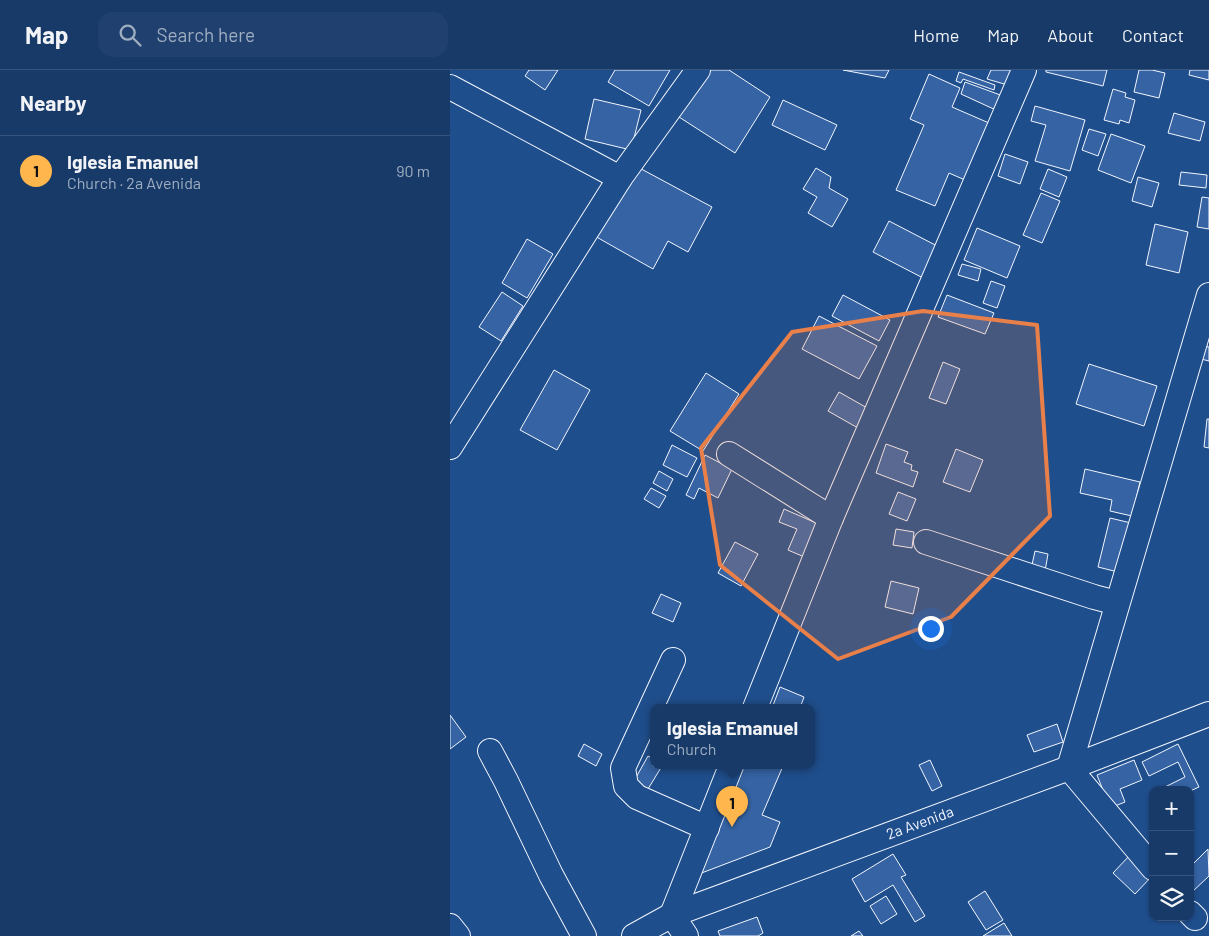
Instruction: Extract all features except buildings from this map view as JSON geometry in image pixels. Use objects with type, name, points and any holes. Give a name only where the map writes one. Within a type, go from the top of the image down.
[{"type":"street","points":[[450,447],[620,178],[698,70]]},
{"type":"street","points":[[757,704],[831,518],[1024,70]]},
{"type":"street","points":[[450,87],[620,178]]},
{"type":"street","points":[[1149,863],[1069,768],[1209,295]]},
{"type":"street","points":[[729,454],[831,518]]},
{"type":"street","points":[[926,542],[1117,603]]},
{"type":"street","points":[[653,704],[673,660]]},
{"type":"street","points":[[650,710],[623,768],[626,786],[638,797],[706,828]]},
{"type":"street","name":"2a Avenida","points":[[634,936],[672,915],[1209,714]]},
{"type":"street","points":[[490,751],[506,780],[551,875],[584,936]]},
{"type":"street","points":[[686,936],[672,915],[731,769]]},
{"type":"street","points":[[450,926],[458,936]]},
{"type":"highlighted area","points":[[923,311],[1037,325],[1050,516],[951,617],[838,659],[720,565],[701,448],[792,332]]},
{"type":"place","name":"Iglesia Emanuel","points":[[732,827]]}]
